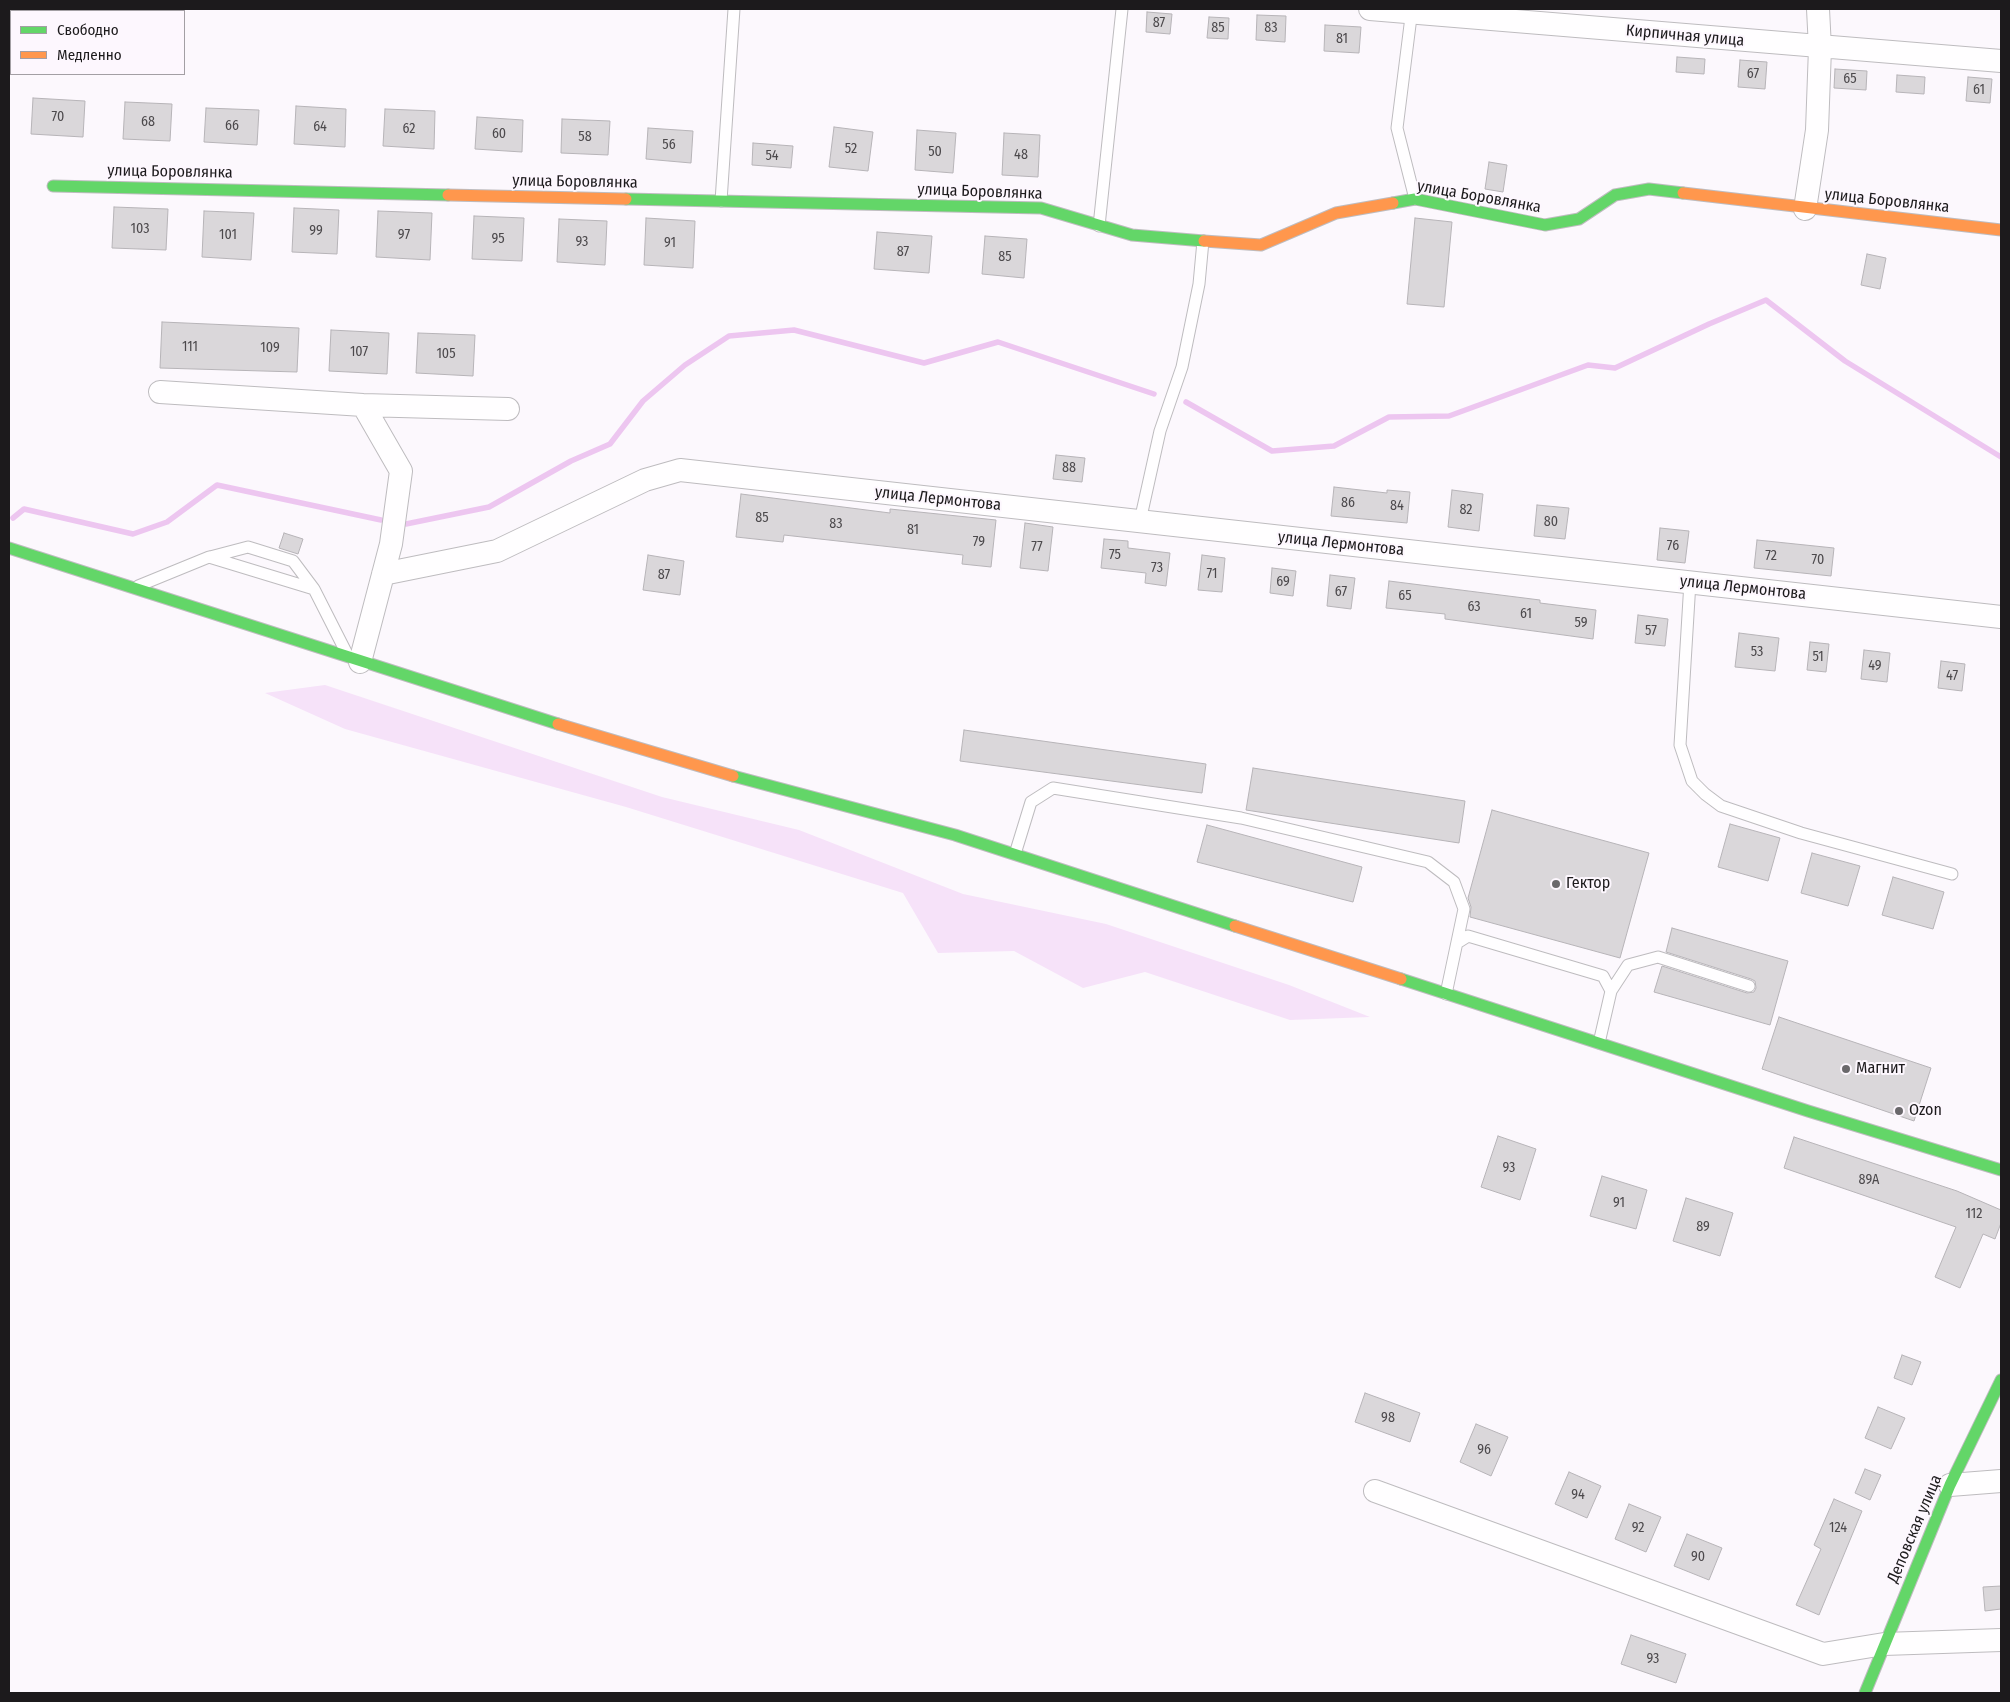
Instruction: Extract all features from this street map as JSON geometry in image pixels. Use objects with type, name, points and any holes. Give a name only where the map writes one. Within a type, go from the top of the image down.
[{"type":"street","name":"Кирпичная улица","points":[[1370,9],[1412,11],[1820,48],[2001,61]]},
{"type":"street","points":[[1805,209],[1817,130],[1820,48],[1818,9]]},
{"type":"street","name":"улица Боровлянка","points":[[53,186],[1041,208],[1132,235],[1261,245],[1336,213],[1415,199],[1545,226],[1579,219],[1614,195],[1649,189],[1805,209],[2001,230]]},
{"type":"street","points":[[160,392],[363,405],[508,410]]},
{"type":"street","points":[[354,660],[391,544],[401,471],[363,405]]},
{"type":"street","name":"улица Лермонтова","points":[[383,574],[497,551],[645,480],[680,470],[2001,617]]},
{"type":"street","points":[[9,548],[354,660],[679,762],[955,835],[1808,1111],[2001,1170]]},
{"type":"street","name":"Деповская улица","points":[[1865,1693],[1950,1485],[2001,1380]]},
{"type":"street","points":[[1950,1485],[2001,1481]]},
{"type":"street","points":[[1375,1491],[1823,1654],[1884,1644],[2001,1640]]},
{"type":"lane","points":[[721,201],[734,9]]},
{"type":"lane","points":[[1099,226],[1122,9]]},
{"type":"lane","points":[[1412,11],[1398,128],[1415,199]]},
{"type":"lane","points":[[1140,521],[1160,431],[1182,367],[1199,284],[1203,240]]},
{"type":"lane","points":[[133,588],[209,557],[248,547],[293,562],[314,589],[354,660]]},
{"type":"lane","points":[[209,557],[314,589]]},
{"type":"lane","points":[[1690,582],[1680,745],[1692,781],[1721,806],[1801,834],[1952,874]]},
{"type":"lane","points":[[1015,854],[1032,802],[1053,788],[1241,818],[1428,862],[1454,882],[1464,909],[1446,994]]},
{"type":"lane","points":[[1457,943],[1468,936],[1603,976],[1611,991]]},
{"type":"lane","points":[[1599,1043],[1611,991],[1628,965],[1658,957],[1749,986]]},
{"type":"shaded area","points":[[325,685],[662,797],[799,830],[963,894],[1106,924],[1289,985],[1370,1017],[1290,1020],[1145,972],[1083,988],[1014,951],[938,953],[903,893],[626,807],[345,729],[265,693]]},
{"type":"building","points":[[1147,12],[1172,14],[1170,34],[1146,32]]},
{"type":"building","points":[[1257,15],[1286,16],[1285,42],[1256,40]]},
{"type":"building","points":[[1209,17],[1229,18],[1228,39],[1207,38]]},
{"type":"building","points":[[1325,25],[1361,27],[1359,53],[1324,51]]},
{"type":"building","points":[[1677,57],[1705,59],[1704,74],[1676,72]]},
{"type":"building","points":[[1740,60],[1767,62],[1765,89],[1738,87]]},
{"type":"building","points":[[1835,69],[1867,71],[1866,90],[1834,88]]},
{"type":"building","points":[[1897,75],[1925,77],[1924,94],[1896,92]]},
{"type":"building","points":[[1968,77],[1992,79],[1990,103],[1966,101]]},
{"type":"building","points":[[33,98],[85,101],[83,137],[31,134]]},
{"type":"building","points":[[125,102],[172,104],[170,141],[123,139]]},
{"type":"building","points":[[296,106],[346,109],[345,147],[294,144]]},
{"type":"building","points":[[206,108],[259,110],[257,145],[204,142]]},
{"type":"building","points":[[385,109],[435,111],[434,149],[383,146]]},
{"type":"building","points":[[477,117],[523,120],[522,152],[475,149]]},
{"type":"building","points":[[562,119],[610,121],[608,155],[561,153]]},
{"type":"building","points":[[834,127],[873,132],[868,171],[829,167]]},
{"type":"building","points":[[648,128],[693,131],[691,163],[646,159]]},
{"type":"building","points":[[917,130],[956,133],[953,173],[915,170]]},
{"type":"building","points":[[1004,133],[1040,135],[1038,177],[1002,175]]},
{"type":"building","points":[[753,143],[793,146],[791,168],[752,165]]},
{"type":"building","points":[[1489,162],[1507,165],[1503,192],[1485,189]]},
{"type":"building","points":[[114,207],[168,209],[166,250],[112,248]]},
{"type":"building","points":[[294,208],[339,210],[337,254],[292,252]]},
{"type":"building","points":[[204,211],[254,213],[251,260],[202,257]]},
{"type":"building","points":[[378,211],[432,213],[430,260],[376,257]]},
{"type":"building","points":[[474,216],[524,218],[522,261],[472,259]]},
{"type":"building","points":[[646,218],[695,221],[693,268],[644,265]]},
{"type":"building","points":[[1415,218],[1452,222],[1444,307],[1407,304]]},
{"type":"building","points":[[559,219],[607,221],[605,265],[557,262]]},
{"type":"building","points":[[877,232],[932,236],[929,273],[874,269]]},
{"type":"building","points":[[985,236],[1027,239],[1024,278],[982,274]]},
{"type":"building","points":[[1867,254],[1886,258],[1880,289],[1861,285]]},
{"type":"building","points":[[162,322],[299,328],[297,372],[160,368]]},
{"type":"building","points":[[331,330],[389,333],[387,374],[329,371]]},
{"type":"building","points":[[418,333],[475,335],[473,376],[416,373]]},
{"type":"building","points":[[1056,455],[1085,458],[1082,482],[1053,479]]},
{"type":"building","points":[[1334,487],[1387,493],[1387,490],[1410,492],[1407,523],[1331,516]]},
{"type":"building","points":[[1452,490],[1483,494],[1479,531],[1448,527]]},
{"type":"building","points":[[741,494],[890,513],[890,509],[996,520],[991,567],[962,564],[963,555],[784,535],[783,542],[736,537]]},
{"type":"building","points":[[1537,505],[1569,508],[1565,539],[1534,536]]},
{"type":"building","points":[[1025,523],[1053,527],[1048,571],[1020,568]]},
{"type":"building","points":[[1660,528],[1689,531],[1685,563],[1657,560]]},
{"type":"building","points":[[284,533],[303,539],[298,554],[279,548]]},
{"type":"building","points":[[1104,539],[1128,541],[1128,548],[1170,553],[1166,586],[1145,583],[1146,573],[1101,568]]},
{"type":"building","points":[[1757,540],[1834,548],[1831,576],[1754,568]]},
{"type":"building","points":[[648,555],[684,561],[680,595],[643,590]]},
{"type":"building","points":[[1202,555],[1225,558],[1222,592],[1198,590]]},
{"type":"building","points":[[1272,568],[1296,571],[1293,596],[1270,593]]},
{"type":"building","points":[[1330,575],[1355,578],[1351,609],[1327,606]]},
{"type":"building","points":[[1389,581],[1540,600],[1540,603],[1596,610],[1593,639],[1445,619],[1445,614],[1386,608]]},
{"type":"building","points":[[1638,615],[1668,619],[1665,646],[1635,643]]},
{"type":"building","points":[[1739,633],[1779,638],[1775,671],[1735,667]]},
{"type":"building","points":[[1810,642],[1829,644],[1826,672],[1807,670]]},
{"type":"building","points":[[1864,650],[1890,653],[1887,682],[1861,679]]},
{"type":"building","points":[[1941,661],[1965,664],[1962,691],[1938,688]]},
{"type":"building","points":[[964,730],[1206,764],[1202,793],[960,761]]},
{"type":"building","points":[[1253,768],[1465,801],[1459,843],[1246,810]]},
{"type":"building","name":"Гектор","points":[[1492,810],[1649,853],[1620,958],[1470,917],[1471,907],[1468,898]]},
{"type":"building","points":[[1730,824],[1780,838],[1768,881],[1718,867]]},
{"type":"building","points":[[1207,825],[1362,867],[1353,902],[1197,862]]},
{"type":"building","points":[[1812,853],[1860,866],[1848,906],[1801,893]]},
{"type":"building","points":[[1893,877],[1944,892],[1933,929],[1882,915]]},
{"type":"building","points":[[1672,928],[1788,961],[1770,1025],[1654,992],[1662,966],[1747,993],[1754,992],[1756,988],[1755,981],[1751,979],[1666,952]]},
{"type":"building","name":"Магнит","points":[[1779,1017],[1931,1068],[1914,1121],[1762,1069]]},
{"type":"building","points":[[1498,1136],[1536,1149],[1520,1200],[1481,1187]]},
{"type":"building","points":[[1794,1137],[1957,1191],[2001,1210],[2001,1223],[1995,1239],[1983,1234],[1960,1288],[1935,1277],[1956,1227],[1784,1168]]},
{"type":"building","points":[[1602,1176],[1647,1190],[1636,1229],[1590,1216]]},
{"type":"building","points":[[1686,1198],[1733,1213],[1720,1256],[1673,1241]]},
{"type":"building","points":[[1902,1355],[1921,1362],[1912,1385],[1894,1378]]},
{"type":"building","points":[[1365,1393],[1420,1413],[1410,1442],[1355,1422]]},
{"type":"building","points":[[1878,1407],[1905,1418],[1891,1449],[1865,1438]]},
{"type":"building","points":[[1476,1424],[1508,1437],[1491,1476],[1460,1462]]},
{"type":"building","points":[[1865,1469],[1881,1475],[1870,1500],[1855,1493]]},
{"type":"building","points":[[1569,1472],[1601,1486],[1587,1518],[1555,1504]]},
{"type":"building","points":[[1834,1499],[1862,1511],[1819,1615],[1796,1605],[1821,1549],[1814,1545]]},
{"type":"building","points":[[1629,1504],[1661,1517],[1646,1552],[1615,1539]]},
{"type":"building","points":[[1687,1534],[1722,1548],[1709,1580],[1674,1566]]},
{"type":"building","points":[[2001,1586],[2001,1609],[1985,1611],[1983,1587]]},
{"type":"building","points":[[1631,1635],[1686,1654],[1676,1683],[1621,1664]]},
{"type":"waterway","points":[[1186,402],[1272,451],[1334,446],[1389,417],[1449,416],[1588,365],[1615,368],[1709,324],[1766,300],[1845,361],[2001,457]]},
{"type":"waterway","points":[[406,524],[489,507],[571,461],[610,444],[643,401],[685,365],[729,336],[794,330],[924,363],[998,342],[1154,394]]},
{"type":"waterway","points":[[13,518],[24,509],[133,534],[167,522],[217,485],[381,520]]},
{"type":"traffic: fast","points":[[53,186],[448,195]]},
{"type":"traffic: fast","points":[[1393,203],[1415,199],[1545,225],[1579,219],[1615,195],[1649,189],[1683,193]]},
{"type":"traffic: fast","points":[[626,199],[1041,208],[1132,235],[1204,241]]},
{"type":"traffic: fast","points":[[9,548],[558,724]]},
{"type":"traffic: fast","points":[[733,776],[955,835],[1235,926]]},
{"type":"traffic: fast","points":[[1401,979],[1808,1111],[2001,1170]]},
{"type":"traffic: fast","points":[[1865,1693],[1950,1485],[2001,1380]]},
{"type":"traffic: slow","points":[[1683,193],[2001,230]]},
{"type":"traffic: slow","points":[[448,195],[626,199]]},
{"type":"traffic: slow","points":[[1204,241],[1261,245],[1336,213],[1393,203]]},
{"type":"traffic: slow","points":[[558,724],[733,776]]},
{"type":"traffic: slow","points":[[1235,926],[1401,979]]},
{"type":"place","name":"Гектор","points":[[1556,884]]},
{"type":"place","name":"Магнит","points":[[1846,1069]]},
{"type":"place","name":"Ozon","points":[[1899,1111]]}]
